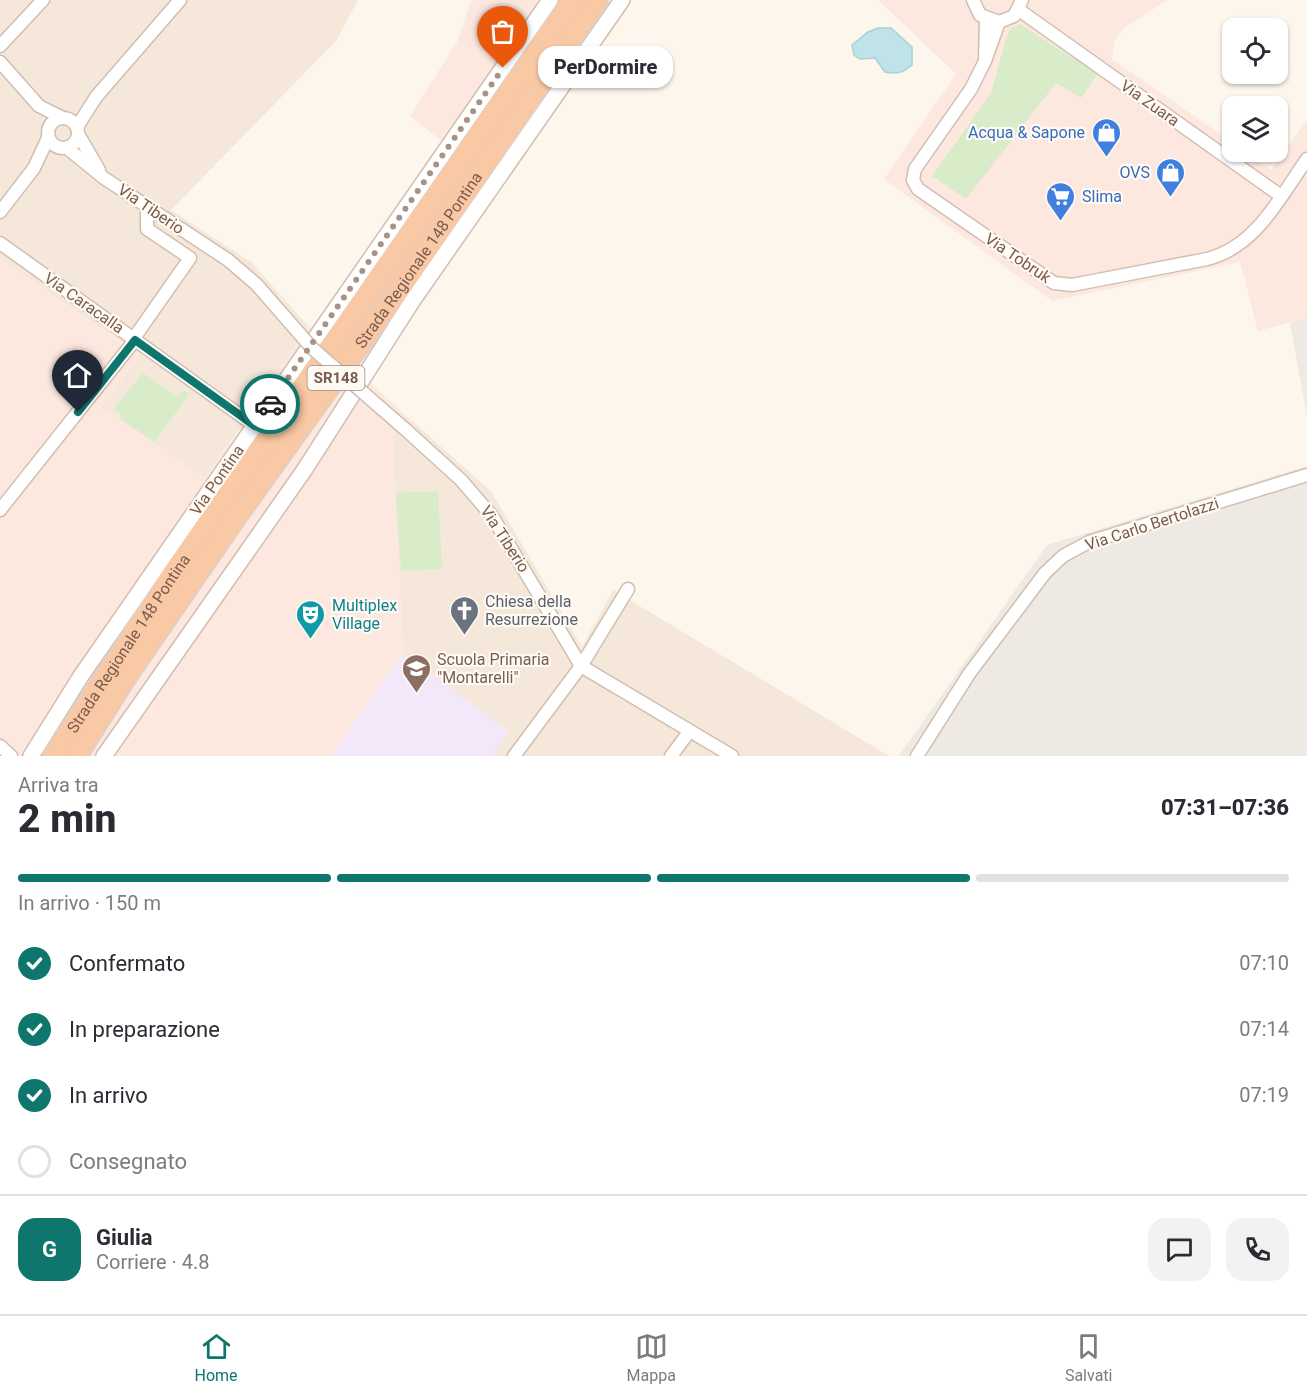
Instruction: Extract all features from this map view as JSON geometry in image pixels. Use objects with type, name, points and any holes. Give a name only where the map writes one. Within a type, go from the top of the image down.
[{"type":"highway","name":"Strada Regionale 148 Pontina","points":[[54,756],[176,570],[573,0]]},
{"type":"highway","name":"Strada Regionale 148 Pontina","points":[[76,756],[125,678],[222,537],[387,306],[597,0]]},
{"type":"street","points":[[0,46],[43,0]]},
{"type":"street","points":[[34,168],[75,142],[77,130],[96,97],[180,0]]},
{"type":"street","name":"Via Pontina","points":[[31,756],[88,667],[550,0]]},
{"type":"street","points":[[104,756],[305,469],[413,300],[622,0]]},
{"type":"street","points":[[972,0],[975,9],[992,21],[1014,16],[1020,5]]},
{"type":"street","name":"Via Zuara","points":[[1020,5],[1281,196]]},
{"type":"street","name":"Via Tobruk","points":[[992,21],[985,61],[968,94],[915,169],[913,180],[918,189],[1049,281],[1072,285],[1217,256],[1251,236],[1307,159]]},
{"type":"street","points":[[0,62],[39,106],[64,118],[77,130]]},
{"type":"street","points":[[0,212],[34,168],[53,121],[64,118],[96,97]]},
{"type":"street","points":[[39,106],[54,145],[65,148]]},
{"type":"street","name":"Via Tiberio","points":[[77,130],[104,178]]},
{"type":"street","name":"Via Tiberio","points":[[65,148],[147,208],[228,260],[256,284],[302,339],[461,480],[492,516],[581,666]]},
{"type":"street","points":[[0,510],[135,339],[190,258],[147,229],[147,208]]},
{"type":"street","name":"Via Caracalla","points":[[0,243],[255,426]]},
{"type":"street","name":"Via Carlo Bertolazzi","points":[[921,754],[969,674],[1046,573],[1063,556],[1089,542],[1307,475]]},
{"type":"street","points":[[514,756],[581,666],[628,589]]},
{"type":"street","points":[[581,666],[732,756]]},
{"type":"street","points":[[671,756],[689,732]]},
{"type":"street","points":[[0,746],[11,756]]},
{"type":"shaded area","points":[[0,0],[358,0],[336,41],[171,210],[251,262],[309,327],[205,478],[101,408],[139,355],[0,259]]},
{"type":"shaded area","points":[[471,0],[560,0],[453,150],[410,116],[457,42]]},
{"type":"shaded area","points":[[878,0],[1168,0],[1125,27],[1114,42],[1112,59],[1222,135],[1222,162],[1259,162],[1271,170],[1277,162],[1288,162],[1288,146],[1307,120],[1307,318],[1258,331],[1240,262],[1052,301],[884,179],[956,74]]},
{"type":"shaded area","points":[[0,259],[139,356],[101,408],[205,478],[309,327],[411,420],[392,436],[403,654],[331,756],[0,756]]},
{"type":"shaded area","points":[[1307,318],[1307,416],[1290,323]]},
{"type":"shaded area","points":[[411,420],[491,491],[582,647],[613,590],[889,756],[331,756],[403,654],[392,436]]},
{"type":"shaded area","points":[[1307,466],[1307,756],[899,756],[1047,545]]},
{"type":"shaded area","name":"Scuola Primaria \"Montarelli\"","points":[[403,654],[509,731],[492,756],[331,756]]},
{"type":"green space","points":[[1020,24],[1098,74],[1081,98],[1056,83],[966,199],[932,176],[991,93],[1007,35],[1011,28]]},
{"type":"green space","points":[[143,373],[178,397],[184,390],[189,394],[155,442],[120,419],[122,415],[113,409]]},
{"type":"green space","points":[[438,491],[442,569],[401,571],[396,493]]},
{"type":"water","points":[[878,28],[891,28],[912,47],[912,65],[906,70],[885,72],[875,58],[860,59],[854,55],[852,45],[868,32]]},
{"type":"way so far","points":[[270,404],[503,68]]},
{"type":"place","name":"PerDormire","points":[[503,68]]},
{"type":"place","name":"Acqua & Sapone","points":[[1106,158]]},
{"type":"place","name":"OVS","points":[[1171,198]]},
{"type":"place","name":"Slima","points":[[1061,222]]},
{"type":"place","name":"Chiesa della Resurrezione","points":[[464,636]]},
{"type":"place","name":"Multiplex Village","points":[[311,640]]},
{"type":"place","name":"Scuola Primaria \"Montarelli\"","points":[[416,694]]},
{"type":"route","points":[[78,412],[135,340],[255,426],[270,404]]}]
